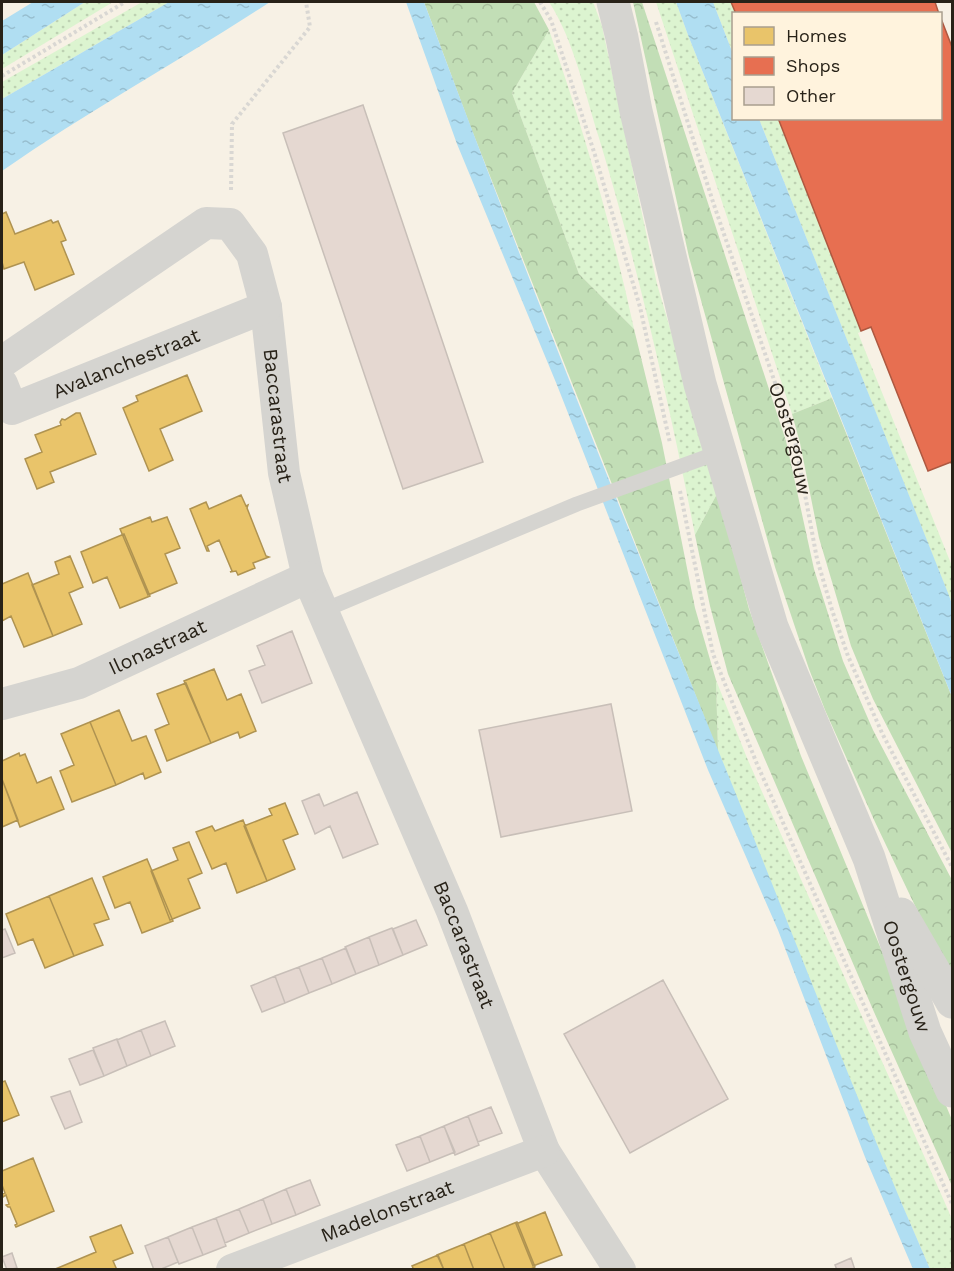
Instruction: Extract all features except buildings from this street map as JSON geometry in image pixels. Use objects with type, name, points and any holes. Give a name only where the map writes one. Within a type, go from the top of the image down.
[{"type":"main road","name":"Oostergouw","points":[[613,2],[636,111],[695,361],[772,627],[868,858],[925,1032],[952,1092]]},
{"type":"main road","name":"Oostergouw","points":[[868,858],[952,1002]]},
{"type":"street","points":[[2,362],[206,222],[230,224]]},
{"type":"street","name":"Baccarastraat","points":[[230,224],[252,254],[266,307],[284,473],[308,577],[452,911],[544,1151],[620,1269]]},
{"type":"street","name":"Avalanchestraat","points":[[2,384],[12,409],[266,307]]},
{"type":"street","name":"Ilonastraat","points":[[2,703],[80,683],[308,577]]},
{"type":"street","name":"Madelonstraat","points":[[232,1269],[544,1151]]},
{"type":"lane","points":[[322,611],[577,504],[720,452]]},
{"type":"path","points":[[2,76],[125,2]]},
{"type":"path","points":[[230,224],[232,124],[310,27],[307,3]]},
{"type":"path","name":"Oostergouw","points":[[655,20],[713,202],[795,441],[817,559],[848,656],[882,733],[952,867]]},
{"type":"green space","points":[[85,2],[113,2],[2,69],[2,55]]},
{"type":"green space","points":[[142,2],[169,2],[2,99],[2,82]]},
{"type":"green space","points":[[424,2],[534,2],[549,30],[512,93],[579,274],[634,329],[662,443],[695,608],[716,680],[718,752],[471,128]]},
{"type":"green space","points":[[549,2],[593,2],[602,26],[657,284],[718,492],[695,535],[675,435],[627,236],[578,68],[558,17]]},
{"type":"green space","points":[[633,2],[642,2],[786,441],[814,569],[843,661],[873,730],[952,880],[952,971],[939,956],[825,710],[775,567],[689,257]]},
{"type":"green space","points":[[656,2],[676,2],[832,398],[792,414]]},
{"type":"green space","points":[[713,2],[731,2],[736,12],[732,12],[732,51]]},
{"type":"green space","points":[[549,30],[596,178],[634,329],[579,274],[512,93]]},
{"type":"green space","points":[[759,120],[778,120],[862,331],[858,333],[952,566],[952,604]]},
{"type":"green space","points":[[832,398],[952,697],[952,853],[873,699],[851,646],[819,538],[792,414]]},
{"type":"green space","points":[[718,492],[749,609],[801,756],[952,1120],[952,1186],[728,674],[710,606],[695,535]]},
{"type":"green space","points":[[716,680],[747,758],[949,1212],[952,1221],[952,1269],[930,1269],[882,1159],[718,752]]},
{"type":"water","points":[[33,2],[85,2],[2,55],[2,21]]},
{"type":"water","points":[[169,2],[270,2],[68,127],[2,171],[2,99]]},
{"type":"water","points":[[406,2],[424,2],[584,418],[861,1106],[930,1269],[913,1269],[865,1157],[778,930],[708,770],[557,385],[457,144]]},
{"type":"water","points":[[676,2],[713,2],[732,51],[732,120],[759,120],[952,604],[952,697]]}]
